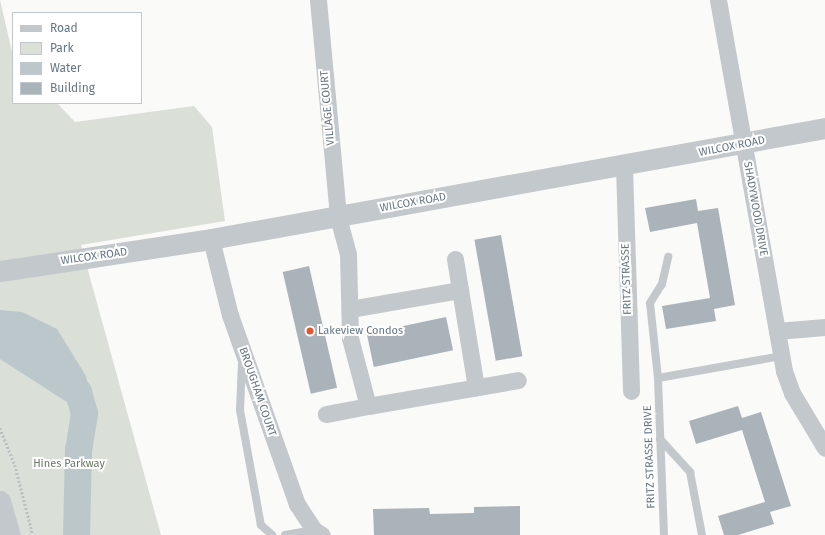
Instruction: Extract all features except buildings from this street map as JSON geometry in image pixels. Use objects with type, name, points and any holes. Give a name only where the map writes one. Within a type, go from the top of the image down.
[{"type":"street","name":"VILLAGE COURT","points":[[318,0],[338,217],[348,254],[350,338],[368,406]]},
{"type":"street","name":"SHADYWOOD DRIVE","points":[[718,0],[782,356],[792,393],[803,415],[825,448]]},
{"type":"street","name":"WILCOX ROAD","points":[[0,271],[211,239],[338,217],[624,167],[825,128]]},
{"type":"street","name":"FRITZ STRASSE","points":[[624,167],[631,391]]},
{"type":"street","name":"BROUGHAM COURT","points":[[211,239],[242,350],[297,504],[318,532]]},
{"type":"street","points":[[455,259],[476,387]]},
{"type":"street","points":[[350,309],[460,290]]},
{"type":"street","points":[[777,331],[825,327]]},
{"type":"street","points":[[326,414],[518,380]]},
{"type":"street","points":[[0,501],[6,533]]},
{"type":"lane","name":"FRITZ STRASSE DRIVE","points":[[664,535],[658,378],[650,303],[662,284],[668,257]]},
{"type":"lane","points":[[242,350],[240,410],[261,525],[272,535]]},
{"type":"lane","points":[[658,378],[782,356]]},
{"type":"lane","points":[[660,439],[690,472],[702,535]]},
{"type":"lane","points":[[285,535],[318,532]]},
{"type":"path","points":[[0,428],[15,465],[33,535]]},
{"type":"green space","name":"Hines Parkway","points":[[0,0],[12,52],[12,104],[58,104],[75,122],[194,106],[212,127],[225,221],[81,245],[161,535],[0,535]]},
{"type":"water","points":[[0,310],[22,312],[57,329],[86,376],[89,394],[87,410],[84,413],[0,359]]},
{"type":"waterway","points":[[69,379],[78,392],[84,413],[78,449],[76,535]]},
{"type":"place","name":"Lakeview Condos","points":[[310,331]]}]
